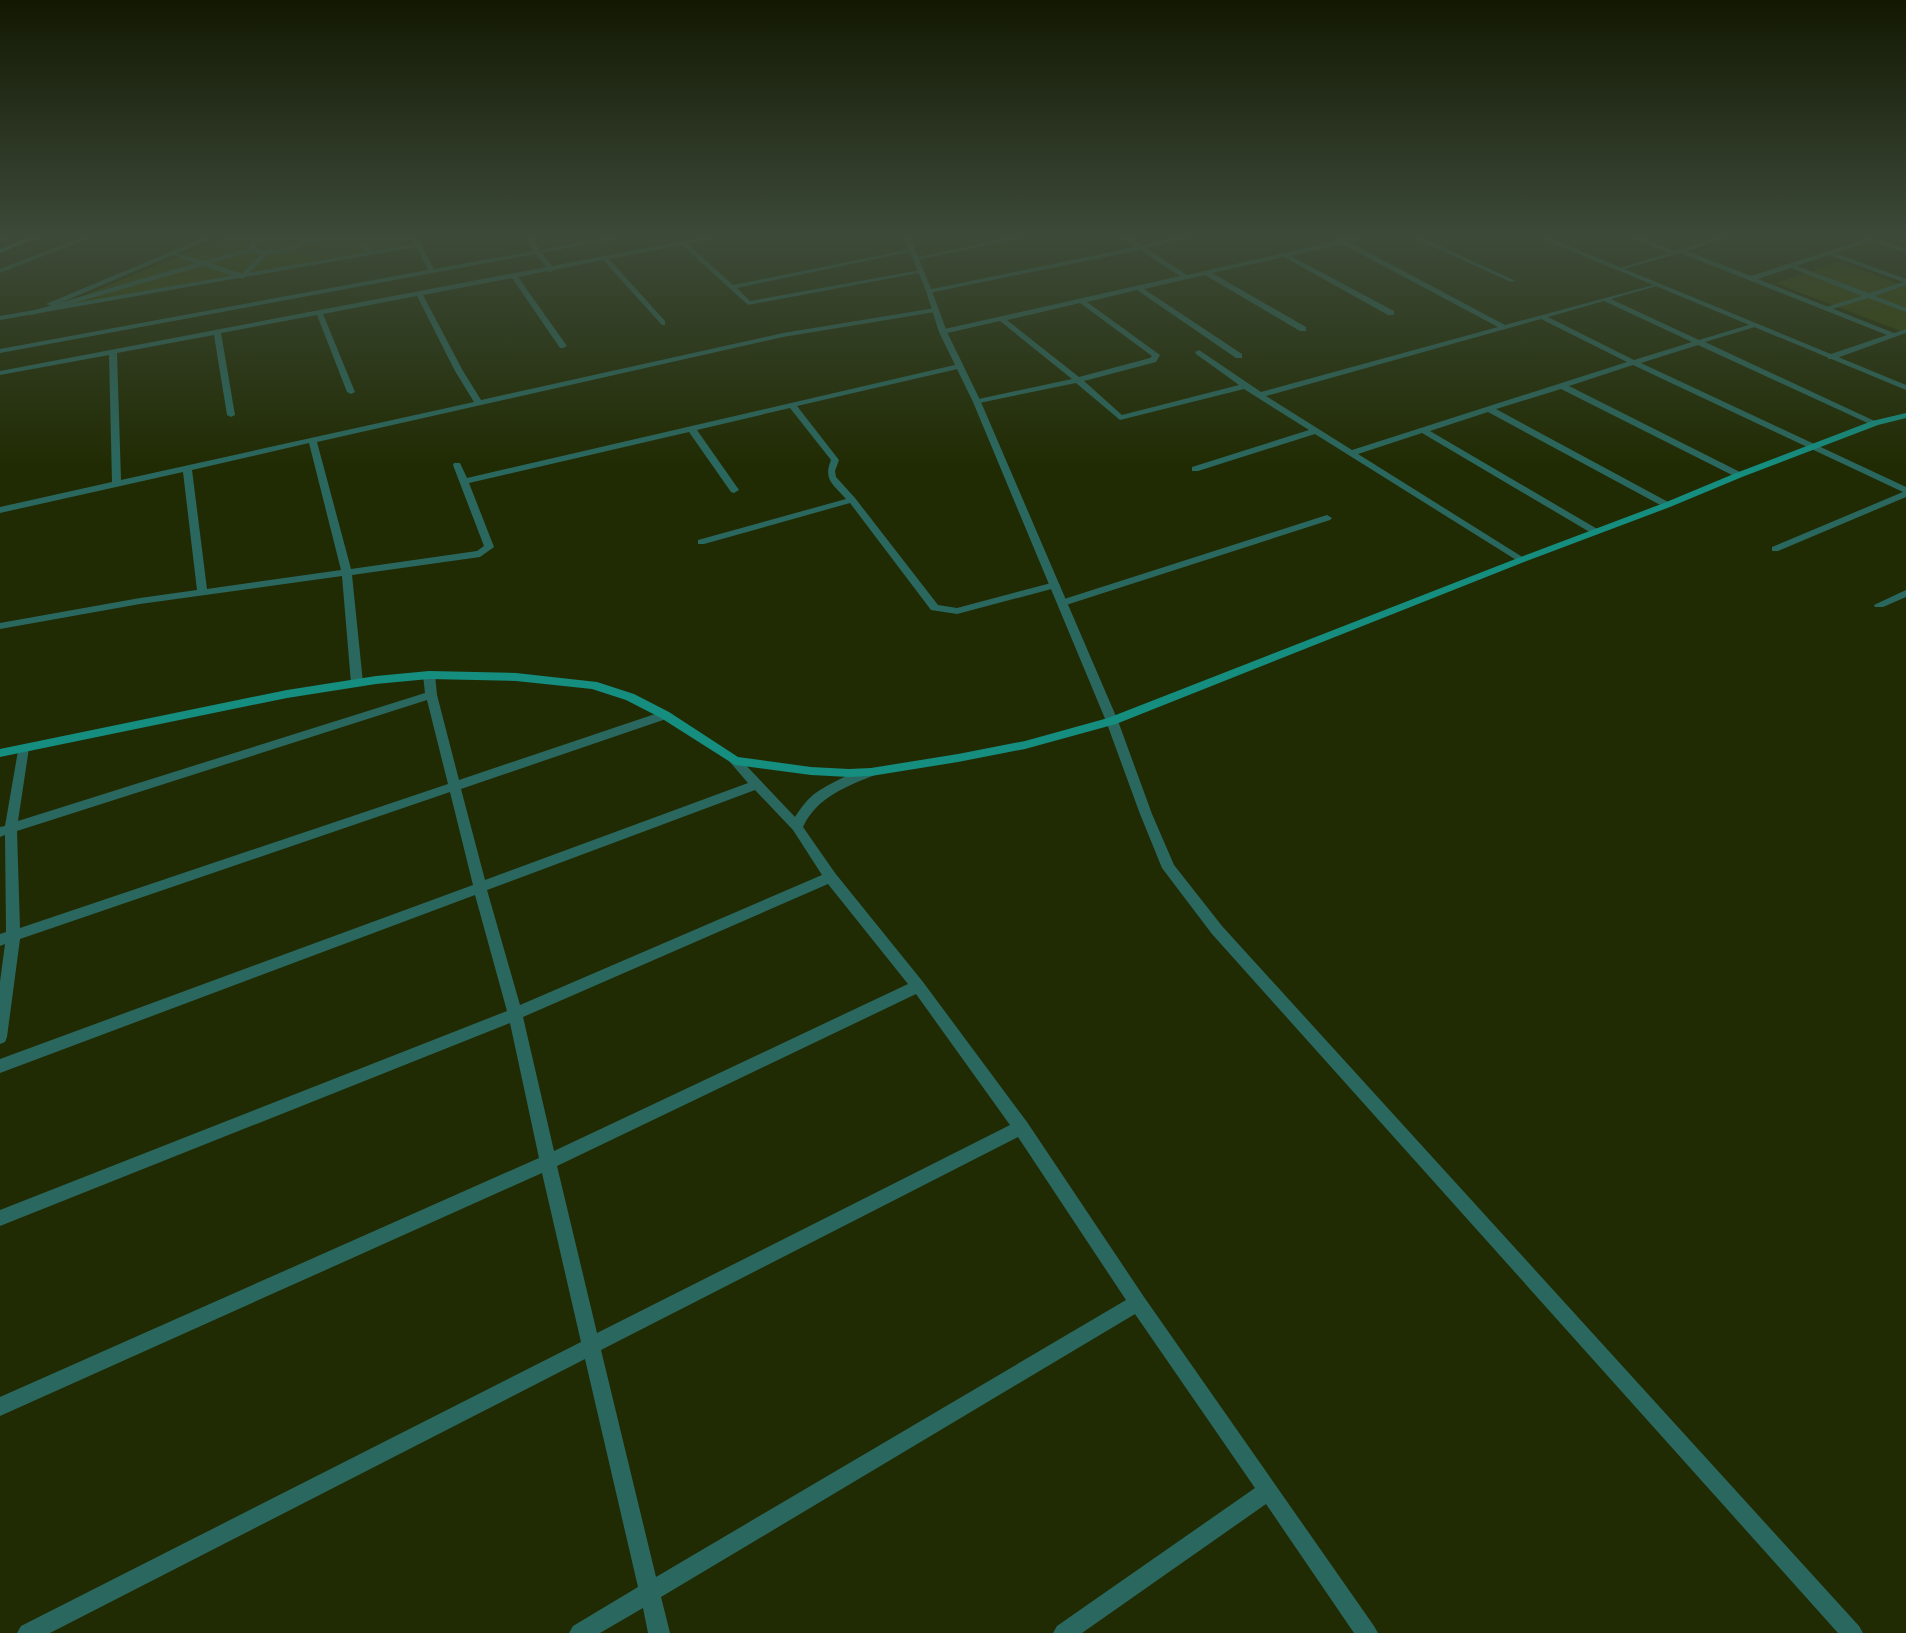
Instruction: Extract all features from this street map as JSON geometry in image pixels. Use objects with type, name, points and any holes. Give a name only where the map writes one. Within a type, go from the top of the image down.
[{"type":"main road","points":[[0,752],[287,694],[357,683],[429,675],[516,677],[592,685],[630,697],[665,715],[735,762],[811,771],[870,772],[1025,745],[1112,721],[1521,560],[1667,505],[1739,475],[1875,423],[1906,415]]},
{"type":"street","points":[[28,313],[32,311]]},
{"type":"street","points":[[28,313],[34,311]]},
{"type":"street","points":[[0,318],[39,311]]},
{"type":"street","points":[[0,351],[215,311]]},
{"type":"street","points":[[0,373],[322,311]]},
{"type":"street","points":[[428,311],[478,403]]},
{"type":"street","points":[[539,311],[563,346]]},
{"type":"street","points":[[651,311],[662,323]]},
{"type":"street","points":[[0,510],[783,335],[928,311]]},
{"type":"street","points":[[935,311],[958,366],[977,402],[1055,585],[1112,721],[1146,814],[1170,868],[1217,930],[1852,1633]]},
{"type":"street","points":[[943,332],[1034,311]]},
{"type":"street","points":[[977,402],[1078,380],[1153,360],[1156,355],[1097,311]]},
{"type":"street","points":[[1172,311],[1238,356]]},
{"type":"street","points":[[1272,311],[1303,329]]},
{"type":"street","points":[[1474,311],[1504,327]]},
{"type":"street","points":[[1260,395],[1559,311]]},
{"type":"street","points":[[1630,311],[1875,423]]},
{"type":"street","points":[[1719,311],[1906,388]]},
{"type":"street","points":[[1837,311],[1894,335]]},
{"type":"street","points":[[318,312],[351,392]]},
{"type":"street","points":[[1541,316],[1632,363],[1811,448],[1906,490]]},
{"type":"street","points":[[1001,319],[1078,380],[1120,418],[1246,386]]},
{"type":"street","points":[[1351,453],[1491,410],[1752,325]]},
{"type":"street","points":[[217,331],[231,415]]},
{"type":"street","points":[[1830,357],[1906,331]]},
{"type":"street","points":[[114,352],[117,484]]},
{"type":"street","points":[[1199,352],[1246,386],[1521,560]]},
{"type":"street","points":[[463,482],[958,366]]},
{"type":"street","points":[[1562,386],[1739,475]]},
{"type":"street","points":[[792,405],[835,460],[831,471],[832,478],[852,500],[935,608],[957,611],[1055,585]]},
{"type":"street","points":[[1491,410],[1667,505]]},
{"type":"street","points":[[691,428],[734,490]]},
{"type":"street","points":[[1423,430],[1596,532]]},
{"type":"street","points":[[1195,469],[1316,431]]},
{"type":"street","points":[[313,441],[346,574],[357,683]]},
{"type":"street","points":[[0,626],[140,601],[480,554],[489,547],[457,465]]},
{"type":"street","points":[[187,469],[202,592]]},
{"type":"street","points":[[1775,549],[1906,494]]},
{"type":"street","points":[[701,542],[852,500]]},
{"type":"street","points":[[1062,602],[1327,518]]},
{"type":"street","points":[[1879,605],[1906,593]]},
{"type":"street","points":[[429,675],[431,695],[453,786],[515,1014],[548,1162],[660,1633]]},
{"type":"street","points":[[6,831],[431,695]]},
{"type":"street","points":[[6,938],[665,715]]},
{"type":"street","points":[[0,1037],[6,938],[6,831],[23,748]]},
{"type":"street","points":[[735,762],[797,827],[830,877],[918,986],[1021,1127],[1138,1303],[1367,1633]]},
{"type":"street","points":[[797,827],[801,816],[821,794],[870,772]]},
{"type":"street","points":[[0,1066],[758,784]]},
{"type":"street","points":[[0,1218],[515,1014],[830,877]]},
{"type":"street","points":[[0,1407],[548,1162],[918,986]]},
{"type":"street","points":[[28,1633],[1021,1127]]},
{"type":"street","points":[[580,1633],[1138,1303]]},
{"type":"street","points":[[1064,1633],[1268,1491]]},
{"type":"green space","points":[[1849,311],[1906,311],[1906,329],[1901,331]]}]
